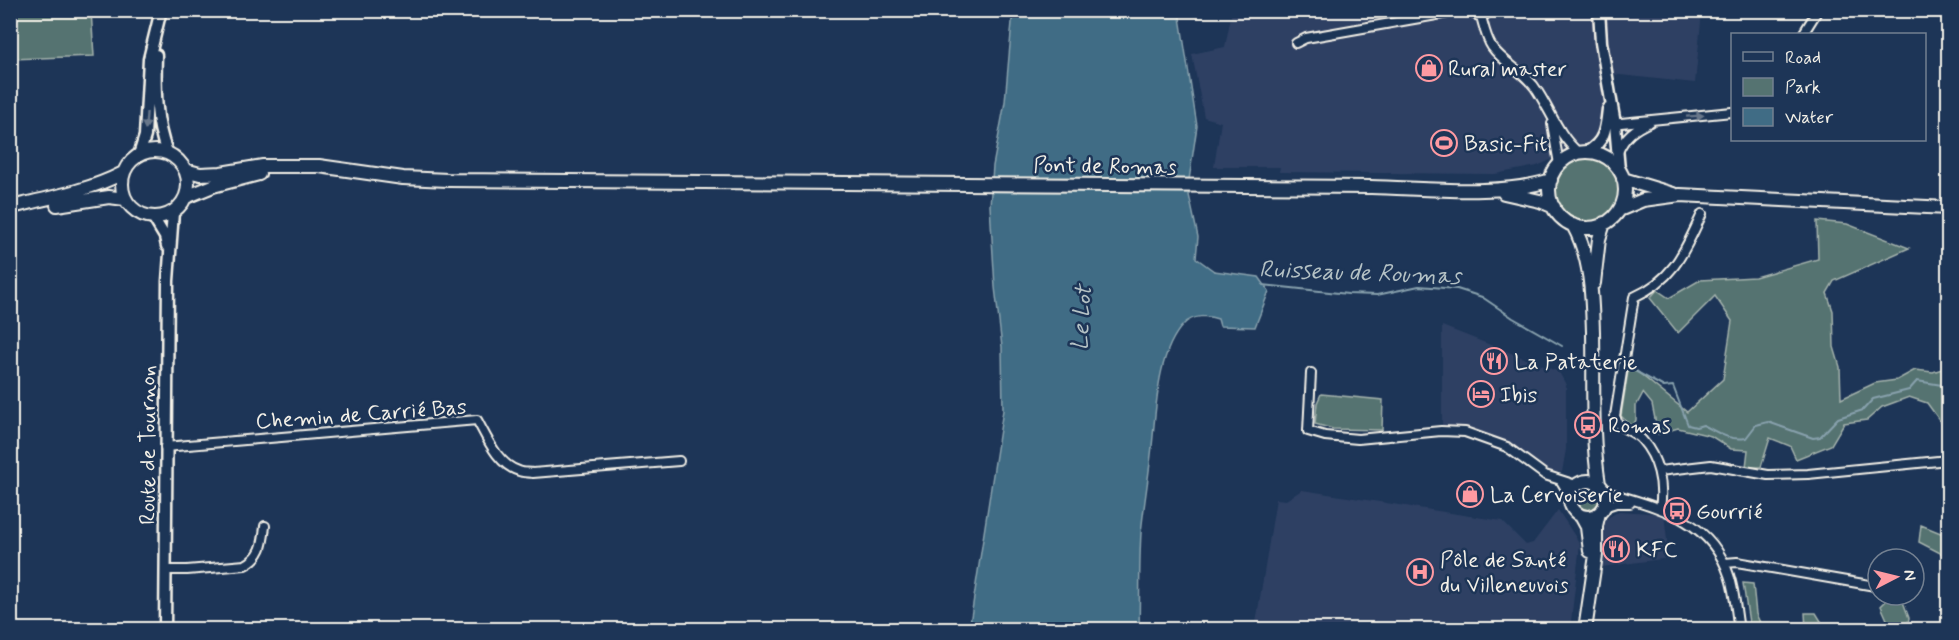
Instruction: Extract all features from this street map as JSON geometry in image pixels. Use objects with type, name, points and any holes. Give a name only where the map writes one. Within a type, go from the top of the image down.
[{"type":"main road","points":[[139,155],[145,136],[149,59],[161,10]]},
{"type":"main road","points":[[1599,10],[1611,124],[1625,189],[1619,210]]},
{"type":"main road","points":[[159,22],[156,82],[158,115],[160,136],[167,152]]},
{"type":"main road","points":[[1585,630],[1596,555],[1596,526],[1606,500],[1602,488],[1596,441],[1592,302],[1586,254],[1581,238],[1573,225],[1565,220],[1554,207],[1549,189],[1559,164],[1571,155],[1583,152],[1600,143],[1611,124]]},
{"type":"main road","points":[[186,197],[189,183],[185,170],[177,159],[167,152],[152,151],[139,155],[129,163],[123,173],[122,189],[125,199],[132,209],[142,215],[153,217],[173,212],[186,197],[213,186],[296,166]]},
{"type":"main road","points":[[1583,152],[1604,156],[1621,174],[1680,195]]},
{"type":"main road","points":[[185,170],[200,174],[263,166],[296,166]]},
{"type":"main road","name":"Pont de Romas","points":[[296,166],[345,168],[403,178],[448,180],[1371,187],[1488,190]]},
{"type":"main road","points":[[11,207],[65,195],[108,181],[123,173]]},
{"type":"main road","points":[[1488,190],[1530,187],[1551,180]]},
{"type":"main road","points":[[1488,190],[1540,201],[1554,207]]},
{"type":"main road","points":[[1573,225],[1594,227],[1604,224],[1619,210],[1643,200],[1680,195],[1948,208]]},
{"type":"main road","points":[[11,207],[53,206],[109,197],[125,199]]},
{"type":"main road","points":[[169,261],[173,212]]},
{"type":"main road","points":[[153,217],[165,237],[169,261]]},
{"type":"main road","points":[[1592,302],[1599,239],[1604,224]]},
{"type":"main road","name":"Route de Tournon","points":[[165,630],[165,447],[169,261]]},
{"type":"main road","points":[[1593,573],[1587,527],[1581,516],[1573,509],[1577,488],[1589,468],[1596,441]]},
{"type":"main road","points":[[1577,488],[1592,481],[1602,488]]},
{"type":"main road","points":[[1581,516],[1587,517],[1601,510]]},
{"type":"street","points":[[1296,43],[1306,38],[1465,10]]},
{"type":"street","points":[[1472,10],[1476,15],[1481,16],[1489,10]]},
{"type":"street","points":[[1804,33],[1818,10]]},
{"type":"street","points":[[1481,16],[1486,37],[1493,49],[1520,71],[1538,90],[1563,137],[1583,152]]},
{"type":"street","points":[[1611,124],[1731,112]]},
{"type":"street","points":[[1551,117],[1559,164]]},
{"type":"street","points":[[1617,154],[1632,131],[1657,119]]},
{"type":"street","points":[[1660,508],[1659,471],[1642,440],[1618,424],[1615,416],[1634,297],[1661,282],[1670,272],[1681,256],[1701,213]]},
{"type":"street","points":[[1311,374],[1308,431],[1325,436],[1358,439],[1423,432],[1465,432],[1507,447],[1545,475],[1577,488]]},
{"type":"street","name":"Chemin de Carrié Bas","points":[[165,447],[477,420],[490,445],[505,463],[518,471],[533,473],[679,461]]},
{"type":"street","points":[[1659,471],[1711,465],[1768,475],[1808,474],[1948,460]]},
{"type":"street","points":[[1602,488],[1660,508],[1690,523],[1711,544],[1725,563],[1730,577],[1739,630]]},
{"type":"street","points":[[1601,510],[1616,503],[1644,504]]},
{"type":"street","points":[[165,570],[245,565],[259,554],[263,545],[265,526]]},
{"type":"street","points":[[1725,563],[1737,562],[1866,584]]},
{"type":"shaded area","points":[[1232,11],[1702,11],[1695,83],[1611,74],[1603,126],[1588,143],[1537,166],[1495,174],[1279,172],[1280,167],[1214,167],[1221,122],[1204,117],[1192,54],[1225,47]]},
{"type":"shaded area","points":[[1442,326],[1559,372],[1566,385],[1566,449],[1562,472],[1545,472],[1523,451],[1489,435],[1459,426],[1442,426]]},
{"type":"shaded area","name":"Pôle de Santé du Villeneuvois","points":[[1302,490],[1502,521],[1526,545],[1533,543],[1558,510],[1580,544],[1570,629],[1255,629],[1276,499],[1286,500]]},
{"type":"shaded area","points":[[1619,511],[1664,514],[1669,558],[1601,567],[1604,524],[1606,519]]},
{"type":"green space","points":[[10,11],[91,11],[94,56],[11,59]]},
{"type":"green space","points":[[1588,159],[1606,165],[1614,173],[1620,191],[1614,209],[1606,217],[1588,223],[1570,217],[1562,209],[1556,191],[1562,173],[1570,165]]},
{"type":"green space","points":[[1817,221],[1847,224],[1909,248],[1834,281],[1827,293],[1833,311],[1834,347],[1840,367],[1841,399],[1875,383],[1897,380],[1915,370],[1933,372],[1948,367],[1948,432],[1927,403],[1909,397],[1882,407],[1867,420],[1844,423],[1831,445],[1796,459],[1790,446],[1770,438],[1761,467],[1746,467],[1748,450],[1731,449],[1711,436],[1678,428],[1658,434],[1652,404],[1643,393],[1636,406],[1636,420],[1632,427],[1621,416],[1629,365],[1687,412],[1723,379],[1732,321],[1715,296],[1678,333],[1650,298],[1657,290],[1669,298],[1700,280],[1755,277],[1818,259]]},
{"type":"green space","points":[[1321,394],[1383,400],[1382,430],[1333,429],[1315,424],[1317,403]]},
{"type":"green space","points":[[1588,485],[1597,489],[1601,498],[1597,507],[1588,511],[1579,507],[1575,498],[1579,489]]},
{"type":"green space","points":[[1921,525],[1948,536],[1948,557],[1919,542]]},
{"type":"green space","points":[[1743,583],[1753,584],[1756,614],[1763,629],[1750,629]]},
{"type":"green space","points":[[1881,607],[1905,607],[1909,618],[1907,629],[1888,629],[1889,624]]},
{"type":"green space","points":[[1805,613],[1816,613],[1824,626],[1821,629],[1806,629]]},
{"type":"water","name":"Le Lot","points":[[1013,11],[1179,11],[1197,126],[1189,180],[1189,195],[1198,237],[1196,258],[1214,271],[1259,277],[1269,291],[1255,327],[1220,326],[1218,319],[1205,316],[1196,317],[1184,324],[1168,349],[1159,382],[1141,533],[1139,629],[969,630],[1003,410],[1002,347],[995,287],[990,206],[993,166],[1005,102]]},
{"type":"waterway","name":"Ruisseau de Roumas","points":[[1263,285],[1377,295],[1419,286],[1457,289],[1482,297],[1562,346]]},
{"type":"waterway","name":"Ruisseau de Roumas","points":[[1635,371],[1664,387],[1673,386],[1688,425],[1696,427],[1703,425],[1723,435],[1740,439],[1746,438],[1756,425],[1768,422],[1813,438],[1820,437],[1838,418],[1863,410],[1873,399],[1909,390],[1917,381],[1948,386]]},
{"type":"place","name":"Rural master","points":[[1429,68]]},
{"type":"place","name":"Basic-Fit","points":[[1444,143]]},
{"type":"place","name":"La Pataterie","points":[[1494,361]]},
{"type":"place","name":"Ibis","points":[[1481,394]]},
{"type":"place","name":"Romas","points":[[1588,425]]},
{"type":"place","name":"La Cervoiserie","points":[[1470,494]]},
{"type":"place","name":"Gourrié","points":[[1677,511]]},
{"type":"place","name":"KFC","points":[[1616,549]]},
{"type":"place","name":"Pôle de Santé du Villeneuvois","points":[[1420,572]]}]
